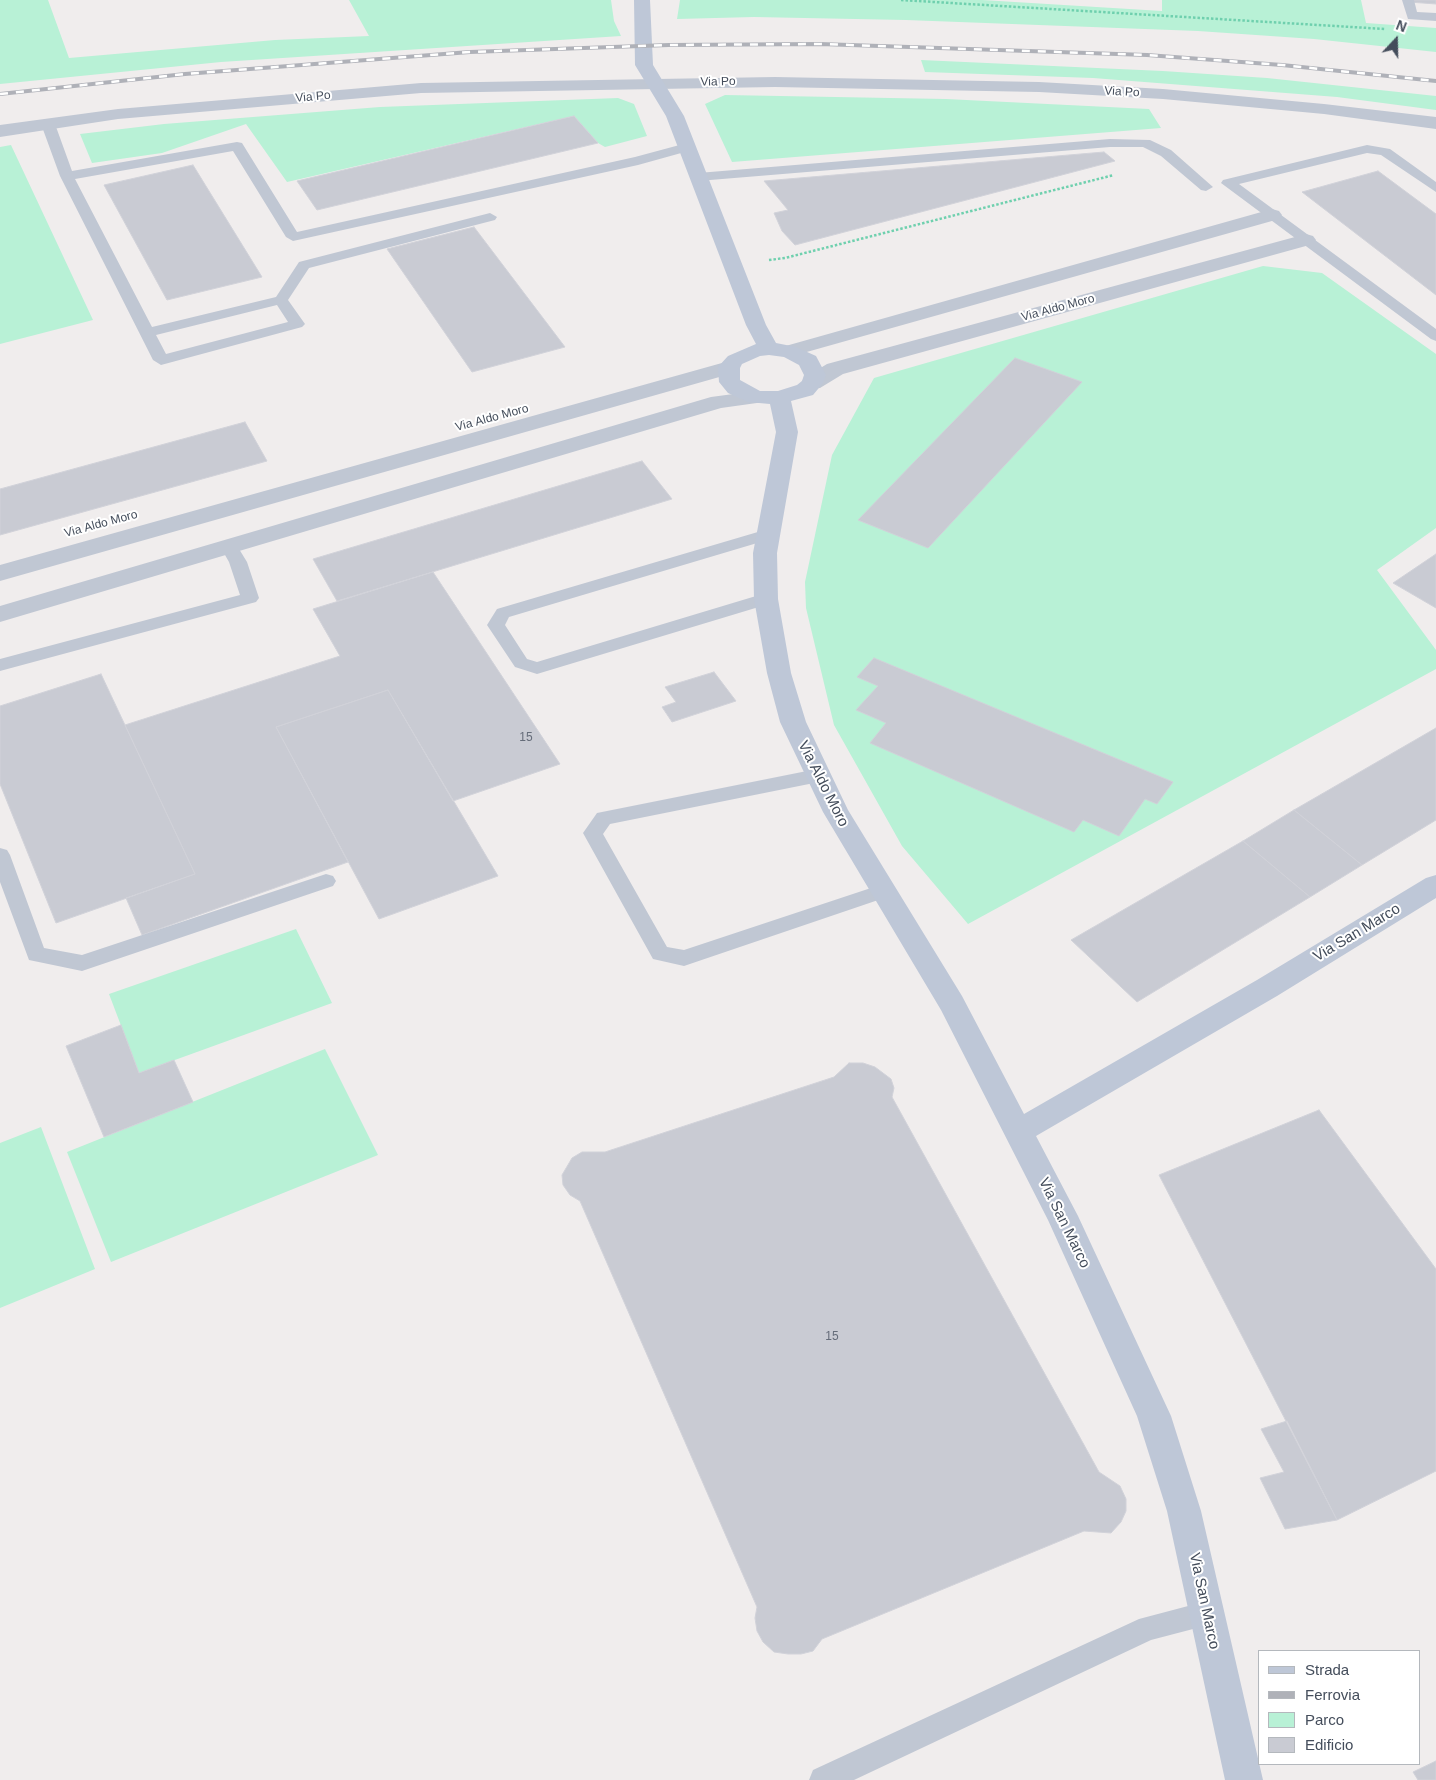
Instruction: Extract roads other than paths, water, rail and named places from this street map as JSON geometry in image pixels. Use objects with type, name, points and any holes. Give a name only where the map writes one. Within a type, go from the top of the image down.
[{"type":"street","points":[[0,614],[230,548],[719,402],[768,398],[805,390],[812,383],[815,375],[813,368],[808,361],[779,350],[756,325],[675,116],[644,61],[642,0]]},
{"type":"street","name":"Via Po","points":[[0,131],[118,114],[421,88],[656,83],[837,82],[1039,87],[1244,101],[1436,123]]},
{"type":"street","points":[[768,398],[745,394],[730,382],[729,367],[735,360],[744,354],[779,350],[1272,214]]},
{"type":"street","name":"Via Aldo Moro","points":[[812,383],[835,370],[1306,240]]},
{"type":"street","name":"Via Aldo Moro","points":[[0,573],[729,367]]},
{"type":"street","name":"Via Aldo Moro","points":[[768,398],[787,432],[784,457],[765,553],[766,598],[779,673],[793,722],[817,776],[836,812],[952,1004],[1018,1132]]},
{"type":"street","name":"Via San Marco","points":[[1244,1780],[1184,1511],[1154,1416],[1062,1216],[1018,1132],[1267,988],[1436,885]]},
{"type":"lane","points":[[1408,0],[1412,16],[1436,17]]},
{"type":"lane","points":[[48,124],[68,176],[161,360],[297,324],[281,300]]},
{"type":"lane","points":[[698,177],[1110,143],[1145,143],[1166,153],[1206,187]]},
{"type":"lane","points":[[68,176],[237,146],[293,237],[638,161],[687,147]]},
{"type":"lane","points":[[1436,188],[1385,152],[1367,149],[1228,183],[1436,336]]},
{"type":"lane","points":[[147,332],[281,300],[304,265],[490,217]]},
{"type":"lane","points":[[766,598],[537,668],[521,663],[496,625],[503,613],[768,534]]},
{"type":"lane","points":[[0,665],[250,598],[238,562],[230,548]]},
{"type":"lane","points":[[817,776],[604,818],[593,833],[660,953],[684,958],[883,891]]},
{"type":"lane","points":[[0,855],[36,954],[82,963],[326,881]]},
{"type":"lane","points":[[823,1780],[1148,1628],[1207,1614]]},
{"type":"railway","points":[[0,94],[185,74],[470,52],[669,45],[820,44],[1147,55],[1282,65],[1436,81]]}]
